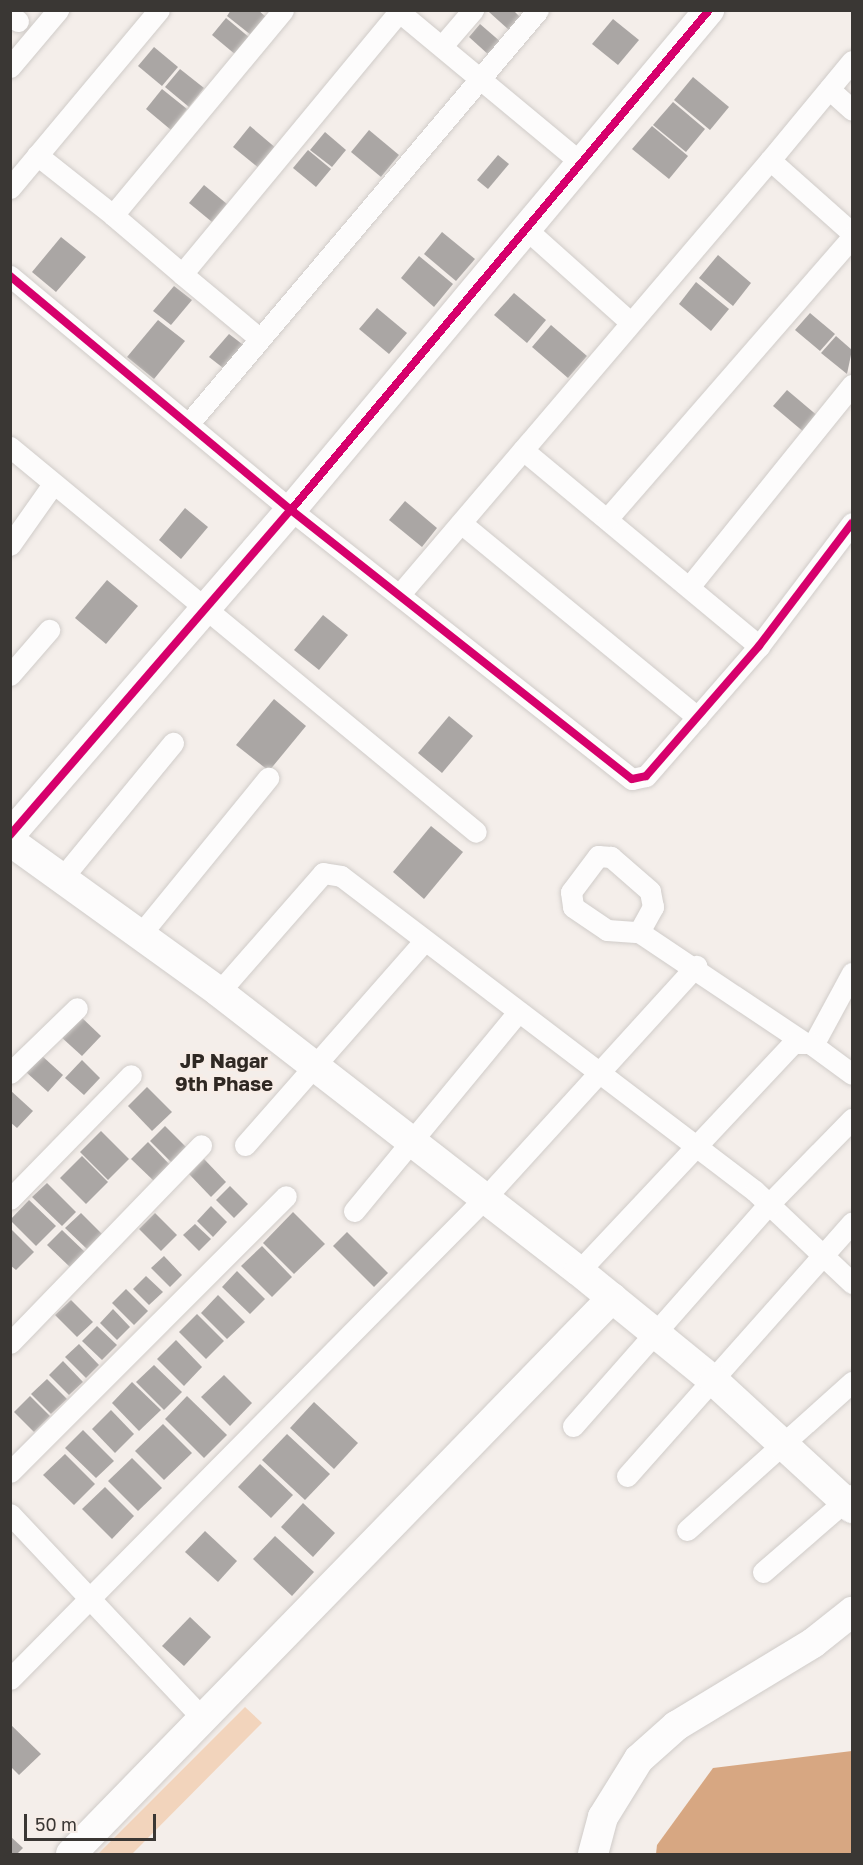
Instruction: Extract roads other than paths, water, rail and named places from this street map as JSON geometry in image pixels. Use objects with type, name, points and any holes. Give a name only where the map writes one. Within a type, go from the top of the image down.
[{"type":"street","points":[[10,67],[58,10]]},
{"type":"street","points":[[10,188],[159,10]]},
{"type":"street","points":[[113,215],[283,10]]},
{"type":"street","points":[[442,46],[473,10]]},
{"type":"street","points":[[190,422],[538,10]]},
{"type":"street","points":[[10,835],[291,510],[526,229],[579,161],[709,10]]},
{"type":"street","points":[[182,274],[398,11],[579,161]]},
{"type":"street","points":[[400,594],[629,321],[770,160],[852,61]]},
{"type":"street","points":[[829,89],[852,110]]},
{"type":"street","points":[[38,155],[259,338]]},
{"type":"street","points":[[607,519],[852,235],[770,160]]},
{"type":"street","points":[[526,229],[629,321]]},
{"type":"street","points":[[10,276],[190,422],[291,510],[400,594],[622,776],[646,776],[759,646],[852,523]]},
{"type":"street","points":[[689,587],[852,385]]},
{"type":"street","points":[[10,447],[476,832]]},
{"type":"street","points":[[523,450],[759,646]]},
{"type":"street","points":[[10,545],[53,484]]},
{"type":"street","points":[[461,523],[697,717]]},
{"type":"street","points":[[10,675],[49,630]]},
{"type":"street","points":[[62,878],[173,743]]},
{"type":"street","points":[[140,935],[268,778]]},
{"type":"street","points":[[10,841],[219,992],[579,1270],[714,1381],[780,1442],[850,1501],[763,1572]]},
{"type":"street","points":[[219,992],[330,872],[424,940],[769,1204],[852,1283]]},
{"type":"street","points":[[639,932],[696,966],[852,1074]]},
{"type":"street","points":[[245,1145],[424,940]]},
{"type":"street","points":[[10,1679],[485,1198],[696,966]]},
{"type":"street","points":[[808,1043],[852,973]]},
{"type":"street","points":[[10,1073],[77,1008]]},
{"type":"street","points":[[354,1211],[410,1140],[518,1012]]},
{"type":"street","points":[[579,1270],[794,1043],[808,1043]]},
{"type":"street","points":[[10,1199],[131,1075]]},
{"type":"street","points":[[573,1426],[769,1204],[852,1119]]},
{"type":"street","points":[[10,1343],[201,1145]]},
{"type":"street","points":[[10,1472],[286,1196]]},
{"type":"street","points":[[627,1476],[714,1381],[852,1222]]},
{"type":"street","points":[[71,1854],[201,1717],[612,1298]]},
{"type":"street","points":[[687,1530],[780,1442],[852,1383]]},
{"type":"street","points":[[10,1514],[201,1717]]},
{"type":"street","points":[[593,1854],[603,1817],[639,1759],[676,1726],[813,1643],[852,1612]]},
{"type":"district","name":"JP Nagar 9th Phase","points":[[224,1072]]}]
